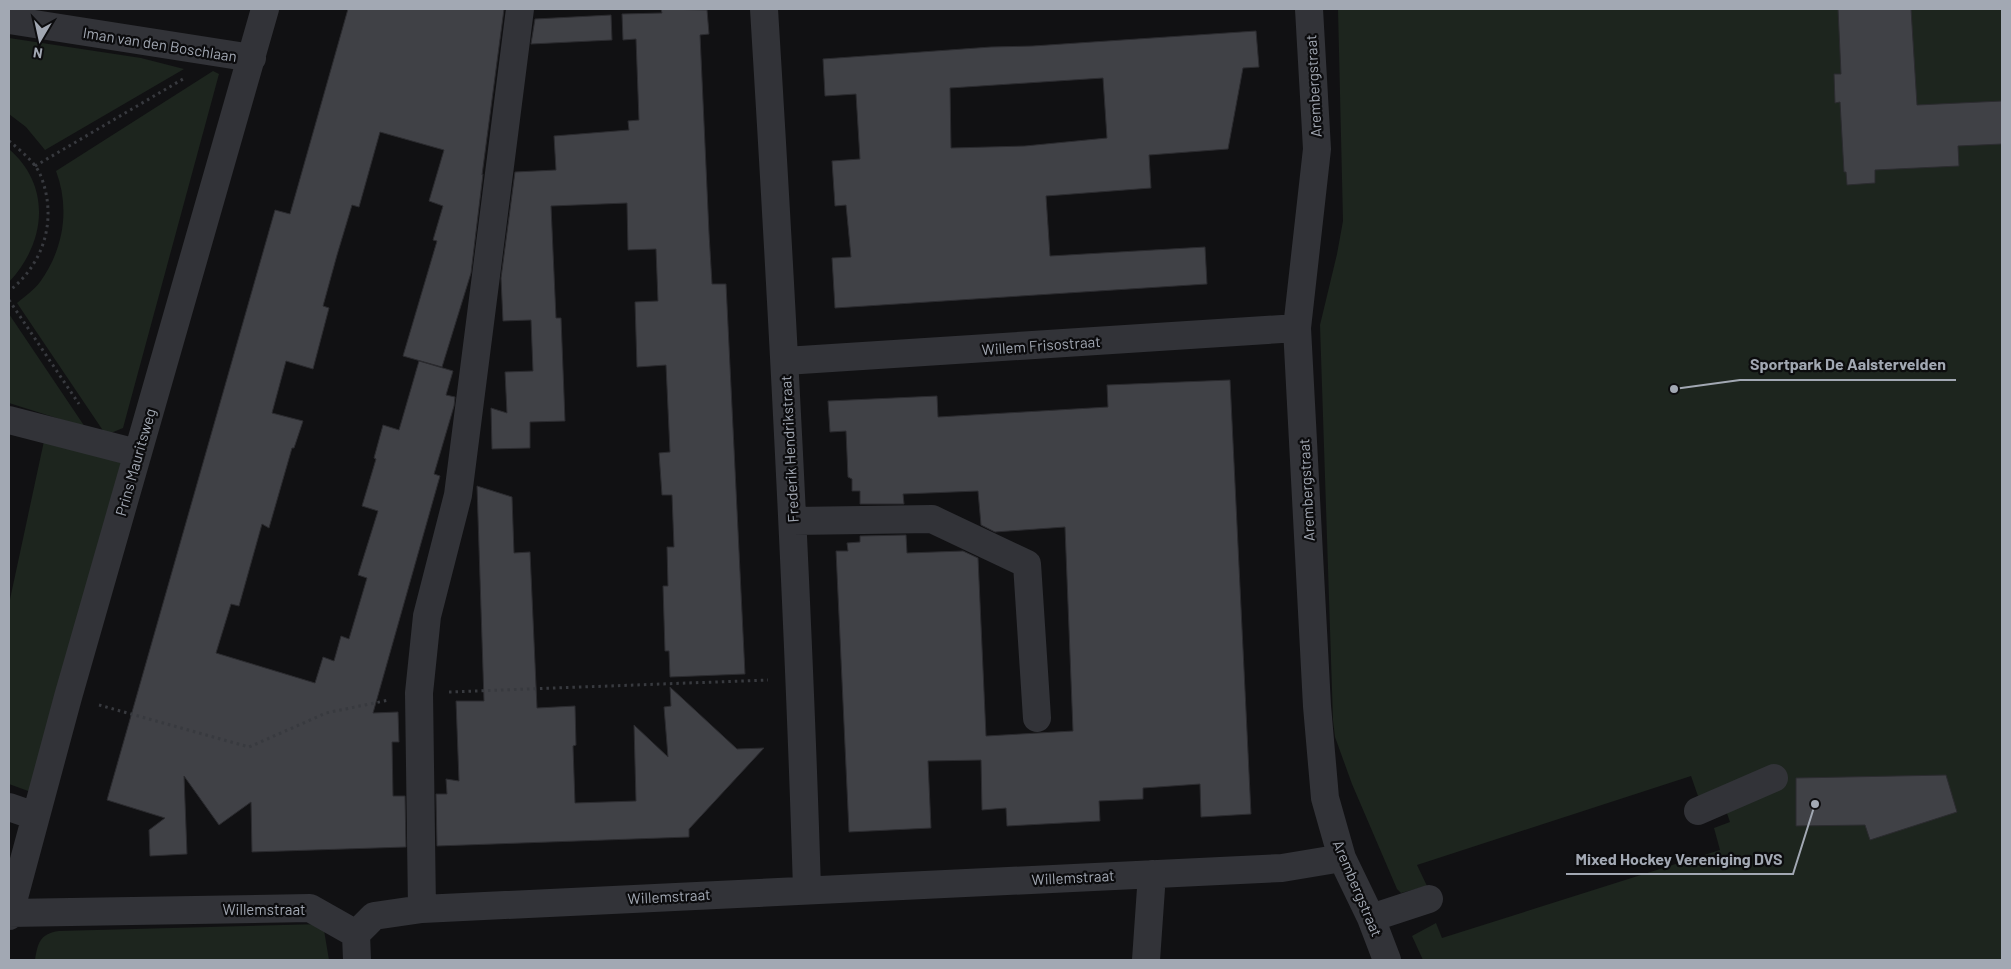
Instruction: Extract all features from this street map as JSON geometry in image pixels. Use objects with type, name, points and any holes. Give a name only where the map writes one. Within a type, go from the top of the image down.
[{"type":"street","name":"Prins Mauritsweg","points":[[9,915],[137,453],[265,9]]},
{"type":"street","points":[[422,909],[419,693],[427,616],[458,495],[520,9]]},
{"type":"street","name":"Frederik Hendrikstraat","points":[[764,9],[793,521],[801,688],[807,889]]},
{"type":"street","name":"Arembergstraat","points":[[1309,9],[1317,149],[1297,328],[1317,706],[1325,798],[1342,858],[1371,918],[1387,960]]},
{"type":"street","name":"Iman van den Boschlaan","points":[[9,20],[252,58]]},
{"type":"street","name":"Willem Frisostraat","points":[[785,361],[1297,328]]},
{"type":"street","points":[[9,420],[137,453]]},
{"type":"street","points":[[793,521],[932,519],[1027,564],[1037,718]]},
{"type":"street","points":[[1698,811],[1774,778]]},
{"type":"street","points":[[9,807],[35,816]]},
{"type":"street","name":"Willemstraat","points":[[9,915],[310,908],[357,947],[374,916],[422,909],[807,889],[1282,868],[1342,858]]},
{"type":"street","points":[[1146,960],[1152,874]]},
{"type":"street","points":[[1371,918],[1429,899]]},
{"type":"path","points":[[35,166],[184,79]]},
{"type":"path","points":[[9,141],[35,166],[40,174],[48,206],[47,236],[34,265],[19,283],[9,291]]},
{"type":"path","points":[[9,300],[80,406]]},
{"type":"shaded area","points":[[1338,9],[2002,9],[2002,960],[1423,960],[1412,936],[1436,923],[1442,938],[1720,850],[1714,828],[1730,822],[1720,793],[1698,796],[1691,776],[1417,865],[1427,886],[1401,893],[1397,889],[1352,784],[1335,737],[1333,720],[1320,325],[1343,221]]},
{"type":"shaded area","points":[[9,38],[141,58],[184,69],[45,150],[26,127],[9,114]]},
{"type":"shaded area","points":[[213,71],[219,74],[123,428],[106,435],[17,303],[40,282],[55,256],[62,228],[63,214],[63,199],[56,171]]},
{"type":"shaded area","points":[[9,149],[23,164],[32,180],[38,197],[39,215],[37,233],[31,250],[9,282]]},
{"type":"shaded area","points":[[9,314],[85,427],[9,403]]},
{"type":"shaded area","points":[[44,441],[122,463],[31,792],[9,784],[9,604]]},
{"type":"shaded area","points":[[323,924],[329,960],[35,960],[37,948],[41,940],[48,934],[59,931]]},
{"type":"building","points":[[348,9],[504,9],[471,273],[442,367],[403,356],[437,241],[433,240],[443,206],[429,201],[444,150],[380,132],[359,207],[352,205],[337,255],[323,306],[329,308],[313,369],[286,361],[272,413],[303,421],[294,448],[292,448],[269,528],[262,524],[239,606],[231,604],[216,653],[315,683],[323,657],[334,661],[341,636],[349,639],[367,578],[358,575],[378,511],[362,506],[376,459],[374,458],[383,425],[399,430],[419,361],[453,371],[446,395],[455,397],[454,406],[434,474],[440,476],[373,713],[398,712],[399,742],[392,742],[393,796],[405,796],[406,847],[252,852],[251,802],[219,825],[184,776],[187,854],[150,856],[149,830],[165,818],[107,800],[275,210],[290,214]]},
{"type":"building","points":[[661,9],[707,10],[709,34],[700,35],[709,233],[712,284],[726,284],[745,674],[670,677],[669,651],[665,651],[663,586],[668,586],[667,547],[674,547],[672,495],[662,495],[659,453],[670,452],[666,365],[637,367],[635,302],[658,301],[656,249],[628,250],[627,203],[551,206],[556,318],[561,318],[565,421],[530,422],[530,448],[492,449],[491,408],[507,413],[505,372],[533,371],[531,320],[503,321],[501,278],[515,172],[556,170],[554,136],[629,130],[628,121],[639,120],[636,39],[623,40],[622,14],[662,13]]},
{"type":"building","points":[[1838,9],[1911,9],[1917,105],[2002,101],[2002,144],[1958,146],[1959,166],[1875,170],[1875,183],[1847,185],[1846,172],[1844,172],[1840,102],[1835,103],[1834,74],[1841,74]]},
{"type":"building","points":[[611,15],[612,40],[531,44],[535,19]]},
{"type":"building","points":[[1256,31],[1259,67],[1243,68],[1228,149],[1149,155],[1151,188],[1046,196],[1050,256],[1205,247],[1207,284],[835,308],[832,258],[851,257],[846,205],[835,206],[832,161],[860,159],[856,94],[825,96],[823,59],[991,47],[1033,46]],"holes":[[[1103,78],[1107,138],[1025,146],[951,148],[950,88]]]},
{"type":"building","points":[[1230,380],[1251,814],[1201,817],[1200,784],[1143,788],[1143,799],[1099,801],[1100,821],[1007,826],[1006,808],[982,810],[981,760],[928,761],[931,828],[849,832],[836,551],[848,551],[847,543],[860,542],[860,536],[906,535],[907,553],[963,551],[978,558],[986,736],[1073,731],[1065,527],[995,532],[981,525],[978,491],[903,494],[904,504],[860,504],[860,491],[852,491],[852,479],[848,477],[846,431],[830,432],[828,401],[937,396],[938,417],[1108,407],[1107,385]]},
{"type":"building","points":[[477,486],[512,497],[514,553],[530,552],[537,708],[575,706],[576,745],[573,746],[575,803],[636,801],[634,725],[668,757],[664,707],[671,706],[670,687],[737,749],[764,748],[689,829],[689,837],[437,846],[436,794],[447,794],[446,779],[459,781],[456,701],[484,701]]},
{"type":"building","points":[[1946,775],[1957,812],[1870,840],[1865,825],[1796,826],[1796,778]]},
{"type":"place","name":"Sportpark De Aalstervelden","points":[[1674,389]]},
{"type":"place","name":"Mixed Hockey Vereniging DVS","points":[[1815,804]]}]
